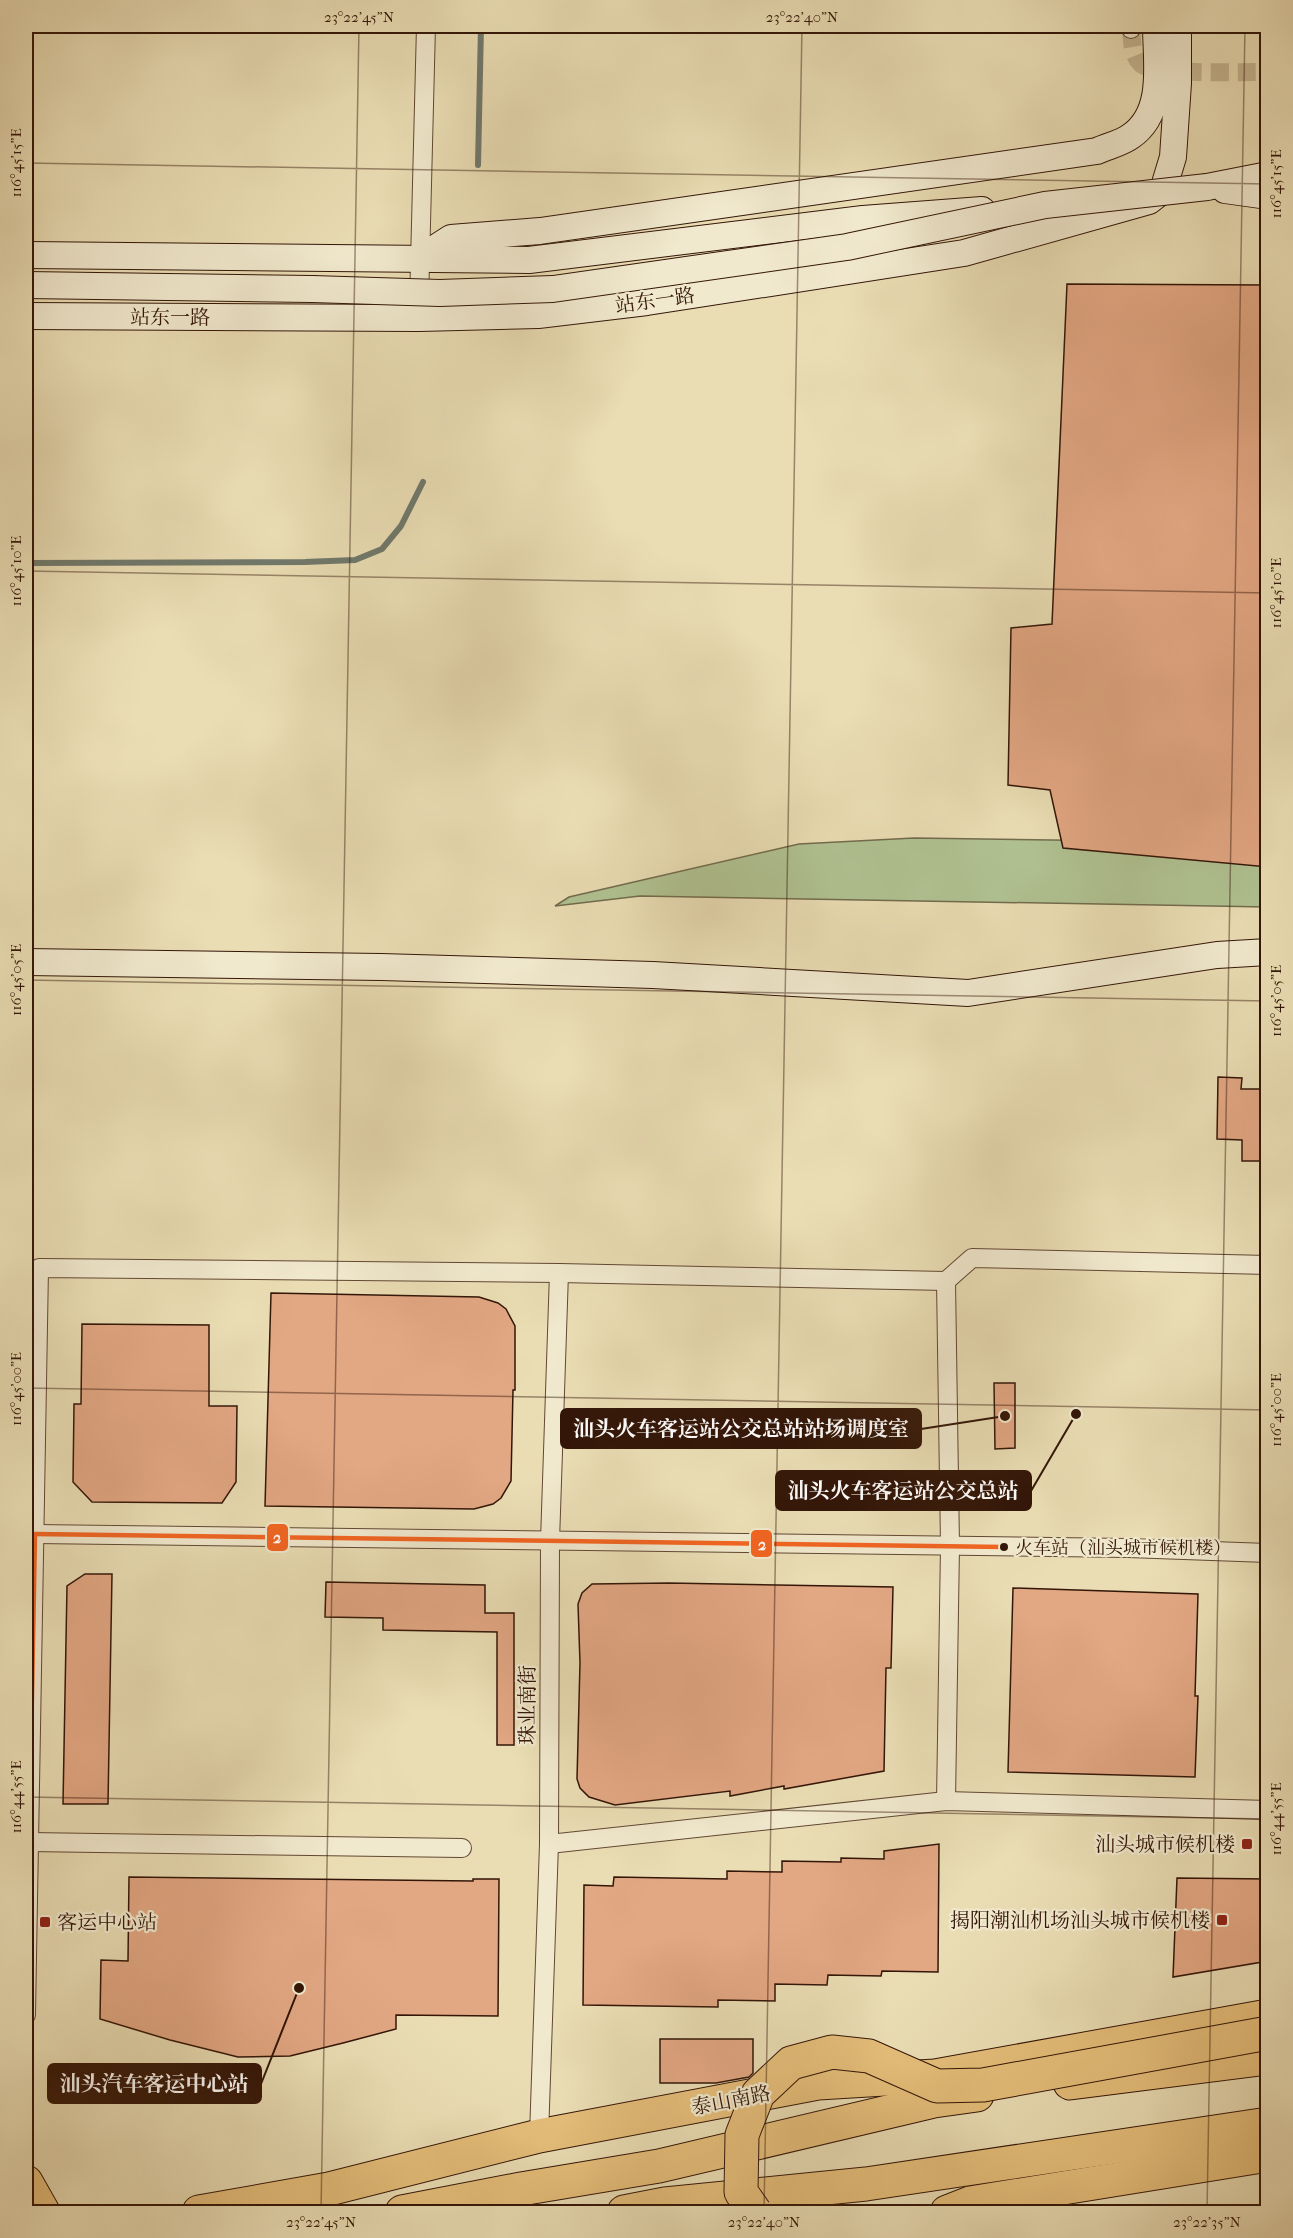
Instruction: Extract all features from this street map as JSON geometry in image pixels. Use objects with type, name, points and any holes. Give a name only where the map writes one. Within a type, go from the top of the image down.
[{"type":"highway","name":"泰山南路","points":[[199,2212],[251,2205],[329,2189],[539,2136],[818,2083],[935,2076],[1268,2016]]},
{"type":"highway","points":[[755,2212],[741,2192],[742,2135],[758,2094],[791,2063],[832,2052],[869,2056],[937,2086],[983,2085],[1268,2033]]},
{"type":"highway","points":[[402,2212],[658,2166],[934,2101],[1268,2058]]},
{"type":"highway","points":[[818,2083],[934,2101]]},
{"type":"highway","points":[[624,2212],[665,2204],[866,2184],[1268,2124]]},
{"type":"highway","points":[[947,2212],[970,2203],[1268,2155]]},
{"type":"highway","points":[[1055,2212],[1268,2177]]},
{"type":"highway","points":[[26,2182],[43,2212]]},
{"type":"highway","points":[[789,2212],[866,2184]]},
{"type":"street","points":[[419,318],[426,26]]},
{"type":"street","points":[[1156,26],[1167,89]]},
{"type":"street","points":[[420,258],[451,238],[540,231],[1097,151],[1131,137],[1144,124],[1167,89],[1178,26]]},
{"type":"street","name":"站东一路","points":[[26,316],[419,318],[538,315],[647,302],[952,255],[1149,201],[1163,190],[1173,158],[1167,89]]},
{"type":"street","points":[[26,255],[529,260],[863,219],[1045,205],[1207,187],[1268,175]]},
{"type":"street","points":[[1207,187],[1268,196]]},
{"type":"street","points":[[26,285],[440,293],[553,289],[847,247],[1045,205]]},
{"type":"street","points":[[26,962],[381,967],[653,975],[968,993],[1217,955],[1268,952]]},
{"type":"street","points":[[26,2015],[39,1268],[559,1273],[946,1281],[972,1258],[1268,1265]]},
{"type":"street","name":"珠业南街","points":[[539,2136],[549,1844],[550,1541],[559,1273]]},
{"type":"street","points":[[946,1281],[950,1546],[946,1801]]},
{"type":"street","points":[[35,1534],[950,1546],[1268,1553]]},
{"type":"street","points":[[549,1844],[946,1801],[1268,1809]]},
{"type":"street","points":[[28,1842],[462,1848]]},
{"type":"green space","points":[[914,838],[1267,843],[1267,907],[640,896],[555,906],[569,897],[799,844]]},
{"type":"building","points":[[1067,284],[1268,285],[1268,867],[1063,848],[1050,790],[1008,785],[1011,628],[1052,624]]},
{"type":"building","points":[[1218,1077],[1242,1078],[1241,1089],[1268,1089],[1268,1161],[1242,1161],[1242,1140],[1217,1139]]},
{"type":"building","points":[[271,1293],[479,1297],[498,1303],[506,1309],[515,1326],[515,1390],[513,1390],[511,1481],[501,1498],[493,1504],[474,1509],[265,1506]]},
{"type":"building","points":[[82,1324],[209,1325],[209,1406],[237,1406],[236,1482],[222,1503],[92,1502],[73,1482],[74,1404],[81,1404]]},
{"type":"building","points":[[994,1383],[1015,1383],[1015,1448],[995,1449]]},
{"type":"building","points":[[85,1574],[112,1574],[108,1804],[63,1804],[67,1586]]},
{"type":"building","points":[[326,1582],[485,1585],[485,1613],[514,1613],[514,1745],[497,1745],[497,1632],[383,1630],[383,1618],[325,1617]]},
{"type":"building","points":[[592,1584],[893,1587],[891,1668],[886,1668],[884,1771],[730,1796],[730,1791],[615,1805],[589,1797],[580,1788],[577,1779],[580,1663],[578,1604],[582,1593]]},
{"type":"building","points":[[1013,1588],[1198,1594],[1195,1777],[1008,1772]]},
{"type":"building","points":[[939,1844],[938,1972],[882,1971],[881,1976],[828,1975],[827,1985],[775,1984],[775,2001],[718,2000],[718,2007],[583,2005],[584,1885],[613,1886],[614,1877],[727,1879],[727,1871],[782,1872],[782,1861],[841,1862],[841,1858],[884,1859],[884,1851]]},
{"type":"building","points":[[129,1877],[473,1881],[473,1879],[499,1879],[498,2016],[396,2015],[396,2029],[290,2056],[238,2057],[100,2019],[101,1960],[128,1961]]},
{"type":"building","name":"揭阳潮汕机场汕头城市候机楼","points":[[1177,1878],[1268,1879],[1268,1961],[1173,1977]]},
{"type":"building","points":[[660,2039],[753,2039],[753,2073],[749,2077],[716,2083],[660,2083]]},
{"type":"waterway","points":[[478,165],[481,26]]},
{"type":"waterway","points":[[26,563],[355,560],[382,549],[401,526],[423,482]]},
{"type":"tunnel","points":[[1131,29],[1136,57],[1141,64],[1149,68],[1181,71],[1268,72]]},
{"type":"transit line","name":"2","points":[[35,1534],[1004,1547]]},
{"type":"transit line","name":"2","points":[[26,2015],[35,1534]]},
{"type":"place","name":"汕头火车客运站公交总站","points":[[1076,1414]]},
{"type":"place","name":"汕头火车客运站公交总站站场调度室","points":[[1005,1416]]},
{"type":"place","name":"火车站（汕头城市候机楼）","points":[[1004,1547]]},
{"type":"place","name":"汕头城市候机楼","points":[[1247,1844]]},
{"type":"place","name":"揭阳潮汕机场汕头城市候机楼","points":[[1222,1920]]},
{"type":"place","name":"客运中心站","points":[[45,1922]]},
{"type":"place","name":"汕头汽车客运中心站","points":[[299,1988]]}]
